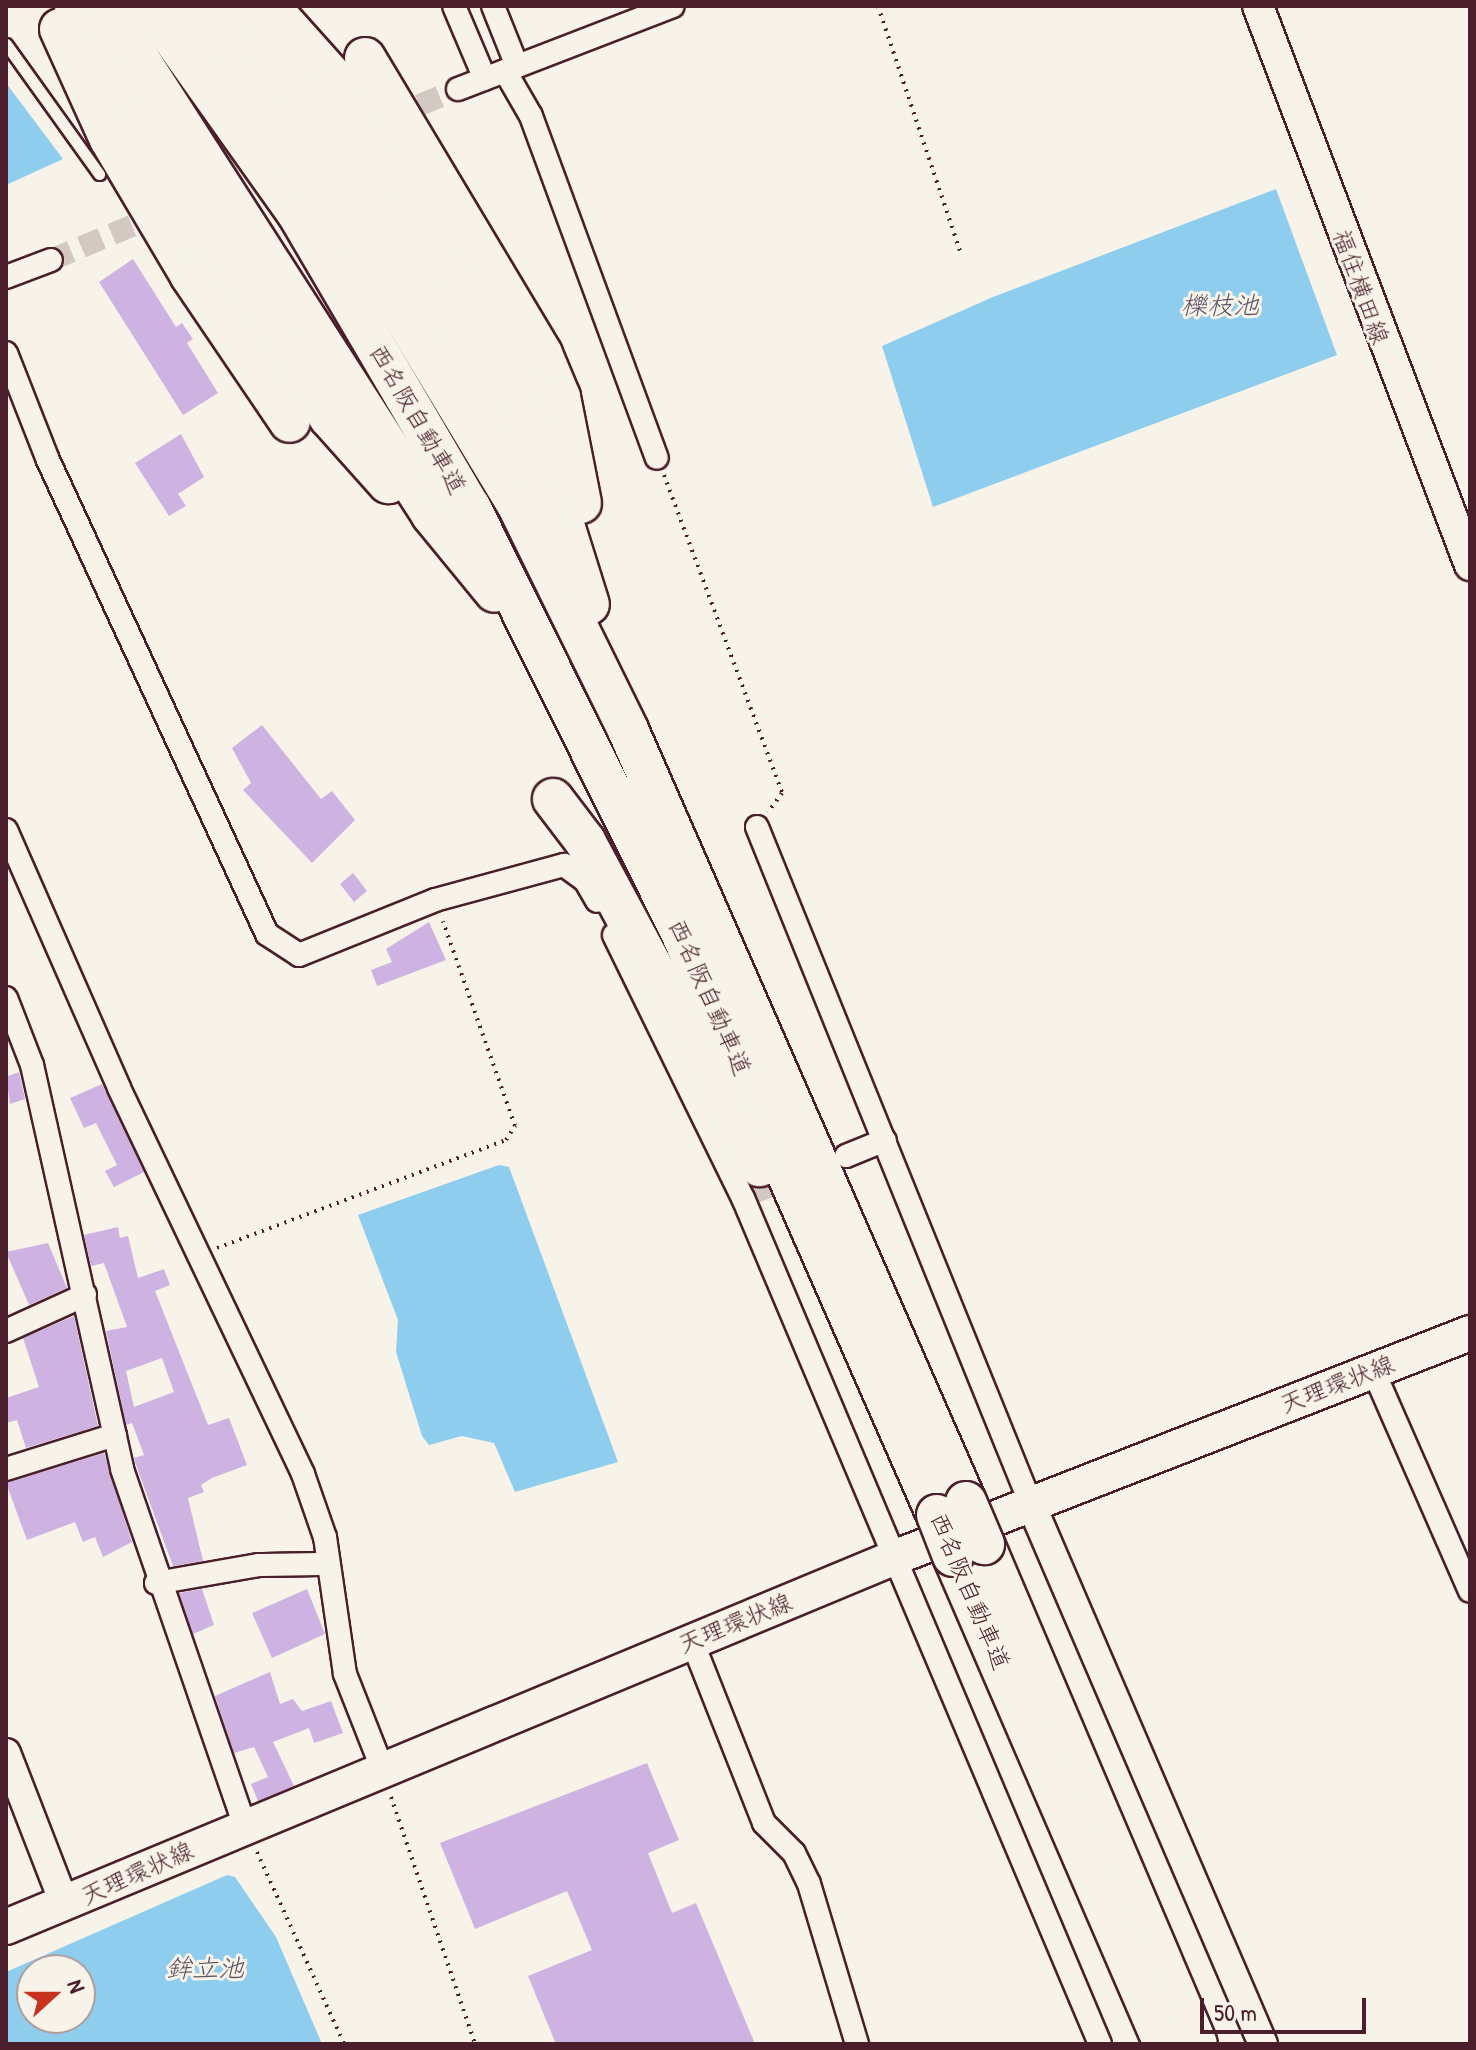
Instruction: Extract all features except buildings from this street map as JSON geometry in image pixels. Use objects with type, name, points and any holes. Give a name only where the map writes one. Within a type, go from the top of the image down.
[{"type":"highway","points":[[50,6],[110,139],[208,303],[290,422],[268,368],[123,130],[68,6]]},
{"type":"highway","points":[[75,6],[139,123],[329,417],[416,513],[490,585]]},
{"type":"highway","points":[[89,6],[200,187],[416,513]]},
{"type":"highway","points":[[105,6],[432,515],[490,585],[560,684]]},
{"type":"highway","points":[[121,6],[272,230],[445,514],[560,684]]},
{"type":"highway","points":[[133,6],[286,223],[560,684]]},
{"type":"highway","name":"西名阪自動車道","points":[[150,6],[299,216],[470,507],[683,937],[895,1412],[951,1509]]},
{"type":"highway","name":"西名阪自動車道","points":[[193,6],[461,406],[628,730],[968,1550],[1164,2044]]},
{"type":"highway","points":[[213,6],[465,372],[517,466],[628,730]]},
{"type":"highway","points":[[234,6],[401,245],[517,438],[628,730]]},
{"type":"highway","points":[[248,6],[323,92],[505,381],[628,730]]},
{"type":"highway","points":[[269,6],[337,82],[518,378],[628,730]]},
{"type":"highway","points":[[365,58],[378,113],[527,367],[628,730]]},
{"type":"highway","points":[[553,799],[585,841],[798,1239],[869,1391],[895,1412]]},
{"type":"highway","name":"西名阪自動車道","points":[[968,1550],[1197,2044]]},
{"type":"main road","name":"福住横田線","points":[[1258,6],[1470,565]]},
{"type":"main road","name":"天理環状線","points":[[6,1927],[65,1905],[244,1824],[1030,1502],[1470,1333]]},
{"type":"street","points":[[454,6],[531,116],[657,458]]},
{"type":"street","points":[[493,6],[502,72]]},
{"type":"street","points":[[458,89],[673,6]]},
{"type":"street","points":[[6,277],[51,260]]},
{"type":"street","points":[[6,353],[48,460],[267,934],[299,955],[435,900],[564,865],[585,880],[748,1196],[891,1559],[1100,2044]]},
{"type":"street","points":[[757,827],[1030,1502],[1263,2044]]},
{"type":"street","points":[[6,830],[119,1088],[303,1474],[325,1537],[324,1564],[345,1674],[382,1768]]},
{"type":"street","points":[[6,998],[32,1065],[115,1435],[156,1583],[244,1824]]},
{"type":"street","points":[[846,1156],[885,1140]]},
{"type":"street","points":[[6,1331],[85,1295]]},
{"type":"street","points":[[1373,1370],[1470,1591]]},
{"type":"street","points":[[6,1469],[115,1435]]},
{"type":"street","points":[[156,1583],[259,1565],[324,1564]]},
{"type":"street","points":[[692,1641],[764,1823],[794,1853],[809,1884],[857,2044]]},
{"type":"street","points":[[6,1753],[65,1905]]},
{"type":"lane","points":[[6,44],[99,174]]},
{"type":"path","points":[[878,6],[960,251]]},
{"type":"path","points":[[657,458],[782,793],[757,827]]},
{"type":"path","points":[[200,1254],[506,1140],[515,1126],[435,900]]},
{"type":"path","points":[[382,1768],[475,2044]]},
{"type":"path","points":[[244,1824],[344,2044]]},
{"type":"water","points":[[6,83],[63,159],[6,185]]},
{"type":"water","name":"櫟枝池","points":[[1276,189],[1337,355],[933,507],[882,346],[993,297]]},
{"type":"water","points":[[499,1165],[509,1167],[618,1462],[515,1492],[494,1443],[462,1436],[429,1445],[422,1436],[396,1352],[398,1320],[358,1215]]},
{"type":"water","name":"鉾立池","points":[[227,1875],[235,1877],[276,1937],[322,2044],[6,2044],[6,1972],[16,1968],[16,2034],[96,2034],[96,1954],[47,1954]]},
{"type":"tunnel","points":[[389,118],[458,89]]},
{"type":"tunnel","points":[[51,260],[162,213]]},
{"type":"tunnel","points":[[753,1193],[797,1176]]}]
